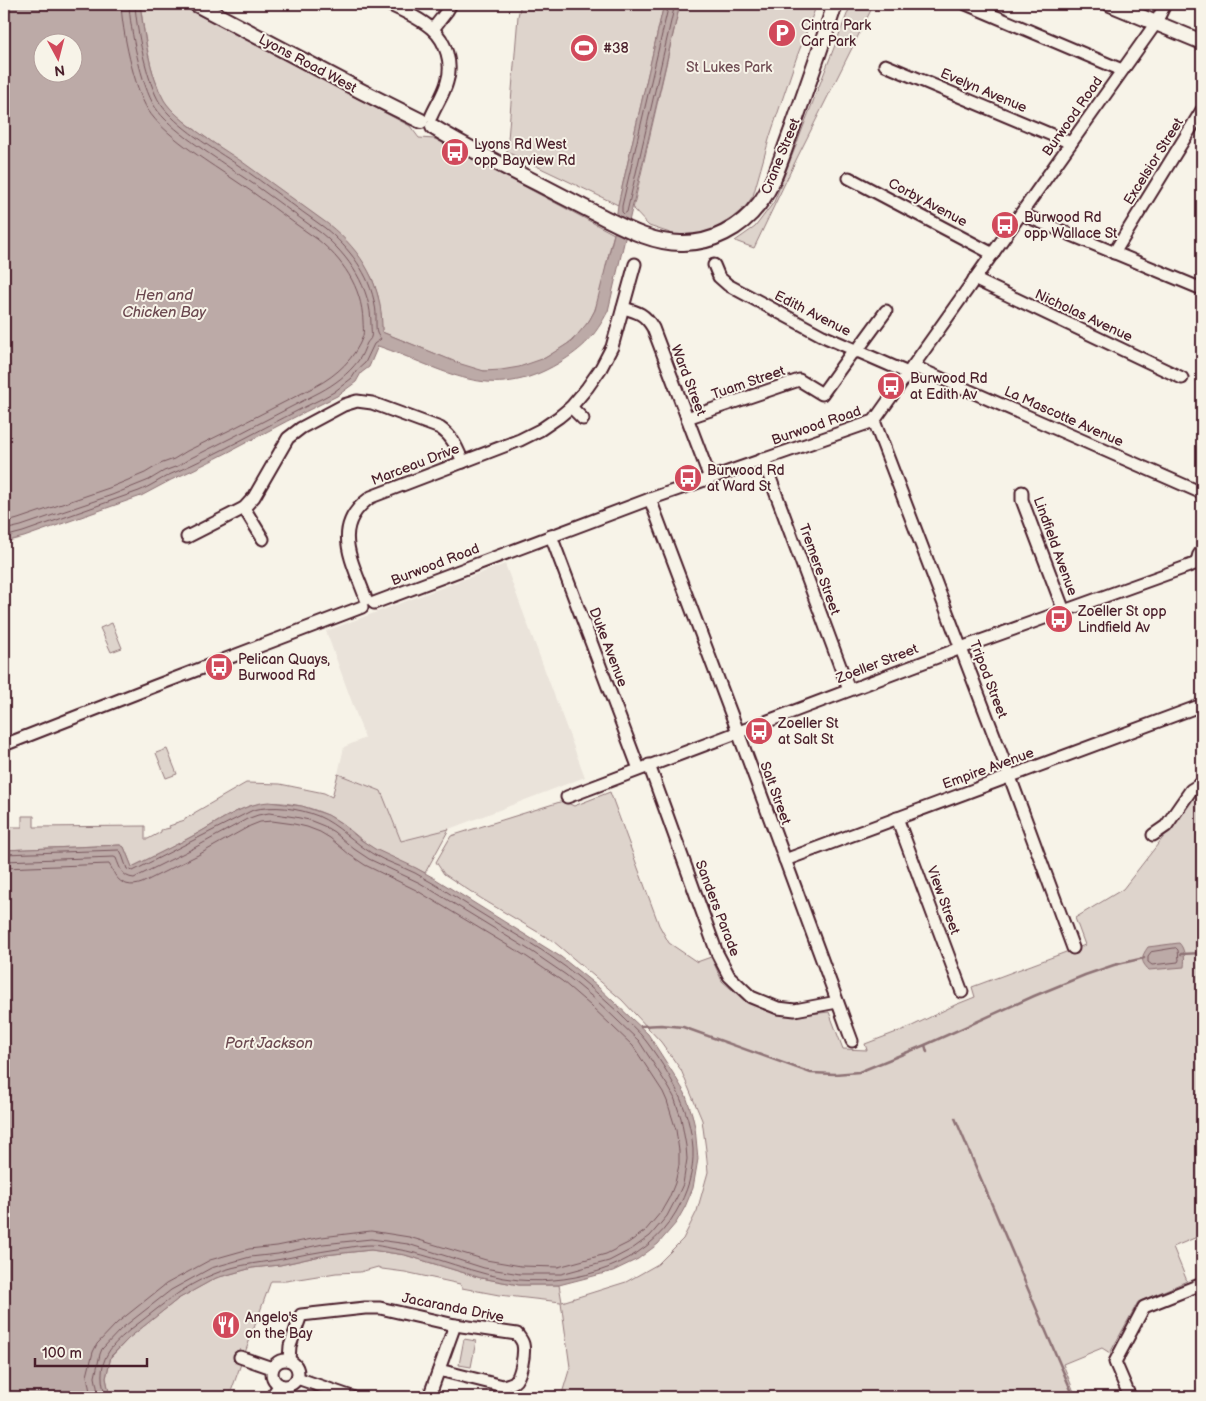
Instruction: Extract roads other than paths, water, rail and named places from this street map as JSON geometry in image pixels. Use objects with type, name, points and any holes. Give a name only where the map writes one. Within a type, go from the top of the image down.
[{"type":"main road","name":"Lyons Road West","points":[[196,4],[346,83],[428,121],[504,166],[634,231]]},
{"type":"main road","name":"Crane Street","points":[[634,231],[667,242],[693,243],[716,237],[730,230],[753,212],[768,190],[775,174],[835,4]]},
{"type":"main road","points":[[1110,4],[1202,42]]},
{"type":"street","points":[[388,4],[417,18],[433,29],[447,53],[448,80],[428,121]]},
{"type":"street","points":[[433,29],[451,4]]},
{"type":"street","points":[[966,4],[1122,70]]},
{"type":"street","name":"Burwood Road","points":[[4,745],[367,603],[650,499],[874,421],[1156,23],[1165,4]]},
{"type":"street","name":"Evelyn Avenue","points":[[885,65],[1071,143]]},
{"type":"street","name":"Excelsior Street","points":[[1114,253],[1202,110]]},
{"type":"street","name":"Corby Avenue","points":[[849,178],[993,254]]},
{"type":"street","points":[[1021,214],[1202,289]]},
{"type":"street","name":"Marceau Drive","points":[[367,603],[348,545],[348,524],[354,512],[371,496],[520,440],[540,430],[571,408],[601,368],[612,347],[635,264]]},
{"type":"street","name":"Edith Avenue","points":[[714,265],[719,277],[728,285],[822,336],[855,351],[911,370]]},
{"type":"street","name":"Nicholas Avenue","points":[[974,280],[1182,378]]},
{"type":"street","name":"Ward Street","points":[[623,308],[641,314],[654,328],[710,478]]},
{"type":"street","name":"Tuam Street","points":[[687,418],[799,380],[822,394],[886,311]]},
{"type":"street","name":"La Mascotte Avenue","points":[[911,370],[1202,494]]},
{"type":"street","points":[[187,537],[244,508],[254,497],[288,438],[301,428],[344,405],[357,401],[372,403],[440,428],[454,441],[463,462]]},
{"type":"street","points":[[571,408],[583,419]]},
{"type":"street","name":"Tripod Street","points":[[874,421],[1010,776],[1073,948]]},
{"type":"street","name":"Tremere Street","points":[[763,459],[849,690]]},
{"type":"street","name":"Lindfield Avenue","points":[[1022,492],[1022,500],[1064,611]]},
{"type":"street","name":"Salt Street","points":[[650,499],[852,1042]]},
{"type":"street","points":[[244,508],[263,539]]},
{"type":"street","name":"Duke Avenue","points":[[551,536],[644,767]]},
{"type":"street","name":"Zoeller Street","points":[[567,797],[961,648],[1201,560]]},
{"type":"street","name":"Empire Avenue","points":[[785,860],[1202,705]]},
{"type":"street","name":"Sanders Parade","points":[[644,767],[718,953],[729,976],[751,997],[778,1008],[795,1010],[837,1002]]},
{"type":"street","points":[[1153,835],[1166,826],[1191,790],[1202,783]]},
{"type":"street","name":"View Street","points":[[897,818],[962,992]]},
{"type":"street","points":[[1130,1397],[1115,1362],[1144,1307],[1202,1284]]},
{"type":"street","name":"Jacaranda Drive","points":[[289,1360],[290,1346],[301,1315],[364,1308],[380,1308],[455,1325],[517,1334],[523,1344],[519,1376],[515,1382],[503,1386],[439,1370]]},
{"type":"street","points":[[429,1397],[455,1325]]},
{"type":"street","points":[[240,1357],[272,1368]]},
{"type":"street","points":[[289,1360],[298,1369],[297,1378],[292,1384],[280,1385],[272,1376],[272,1368],[277,1362],[289,1360]]},
{"type":"street","points":[[297,1378],[352,1397]]},
{"type":"street","points":[[272,1397],[280,1385]]},
{"type":"water","name":"Hen and Chicken Bay","points":[[4,4],[140,4],[145,40],[154,78],[164,100],[170,108],[200,133],[328,224],[351,246],[361,258],[375,285],[379,300],[382,332],[461,364],[484,371],[519,367],[545,358],[572,341],[589,321],[595,310],[614,234],[618,205],[664,4],[680,4],[608,311],[588,341],[575,352],[559,363],[534,375],[511,381],[489,382],[447,373],[378,346],[369,367],[361,373],[356,382],[337,396],[141,496],[24,537],[4,542]]},
{"type":"water","name":"Port Jackson","points":[[269,802],[302,806],[328,815],[375,849],[434,878],[561,957],[597,986],[648,1034],[685,1093],[695,1127],[698,1159],[693,1188],[685,1207],[676,1223],[658,1244],[638,1259],[613,1271],[559,1285],[519,1285],[481,1278],[405,1255],[371,1250],[325,1255],[280,1265],[252,1268],[216,1278],[178,1299],[129,1338],[111,1356],[106,1378],[109,1392],[113,1397],[4,1397],[4,850],[120,845],[124,847],[132,867],[229,815],[249,806]]},
{"type":"water","points":[[1179,943],[1184,954],[1184,967],[1149,970],[1144,964],[1142,959],[1148,947]]},
{"type":"waterway","points":[[1181,954],[1202,953]]},
{"type":"waterway","points":[[641,1026],[683,1027],[811,1073],[859,1072],[1085,975],[1114,965],[1144,958]]},
{"type":"waterway","points":[[925,1045],[927,1052]]},
{"type":"waterway","points":[[955,1118],[1074,1397]]},
{"type":"place","name":"Cintra Park Car Park","points":[[782,33]]},
{"type":"place","name":"#38","points":[[584,48]]},
{"type":"place","name":"Lyons Rd West opp Bayview Rd","points":[[455,152]]},
{"type":"place","name":"Burwood Rd opp Wallace St","points":[[1005,225]]},
{"type":"place","name":"Burwood Rd at Edith Av","points":[[891,386]]},
{"type":"place","name":"Burwood Rd at Ward St","points":[[688,478]]},
{"type":"place","name":"Zoeller St opp Lindfield Av","points":[[1059,619]]},
{"type":"place","name":"Pelican Quays, Burwood Rd","points":[[219,667]]},
{"type":"place","name":"Zoeller St at Salt St","points":[[759,731]]},
{"type":"place","name":"Angelo's on the Bay","points":[[226,1325]]},
{"type":"park label","name":"St Lukes Park","points":[[729,67]]}]
